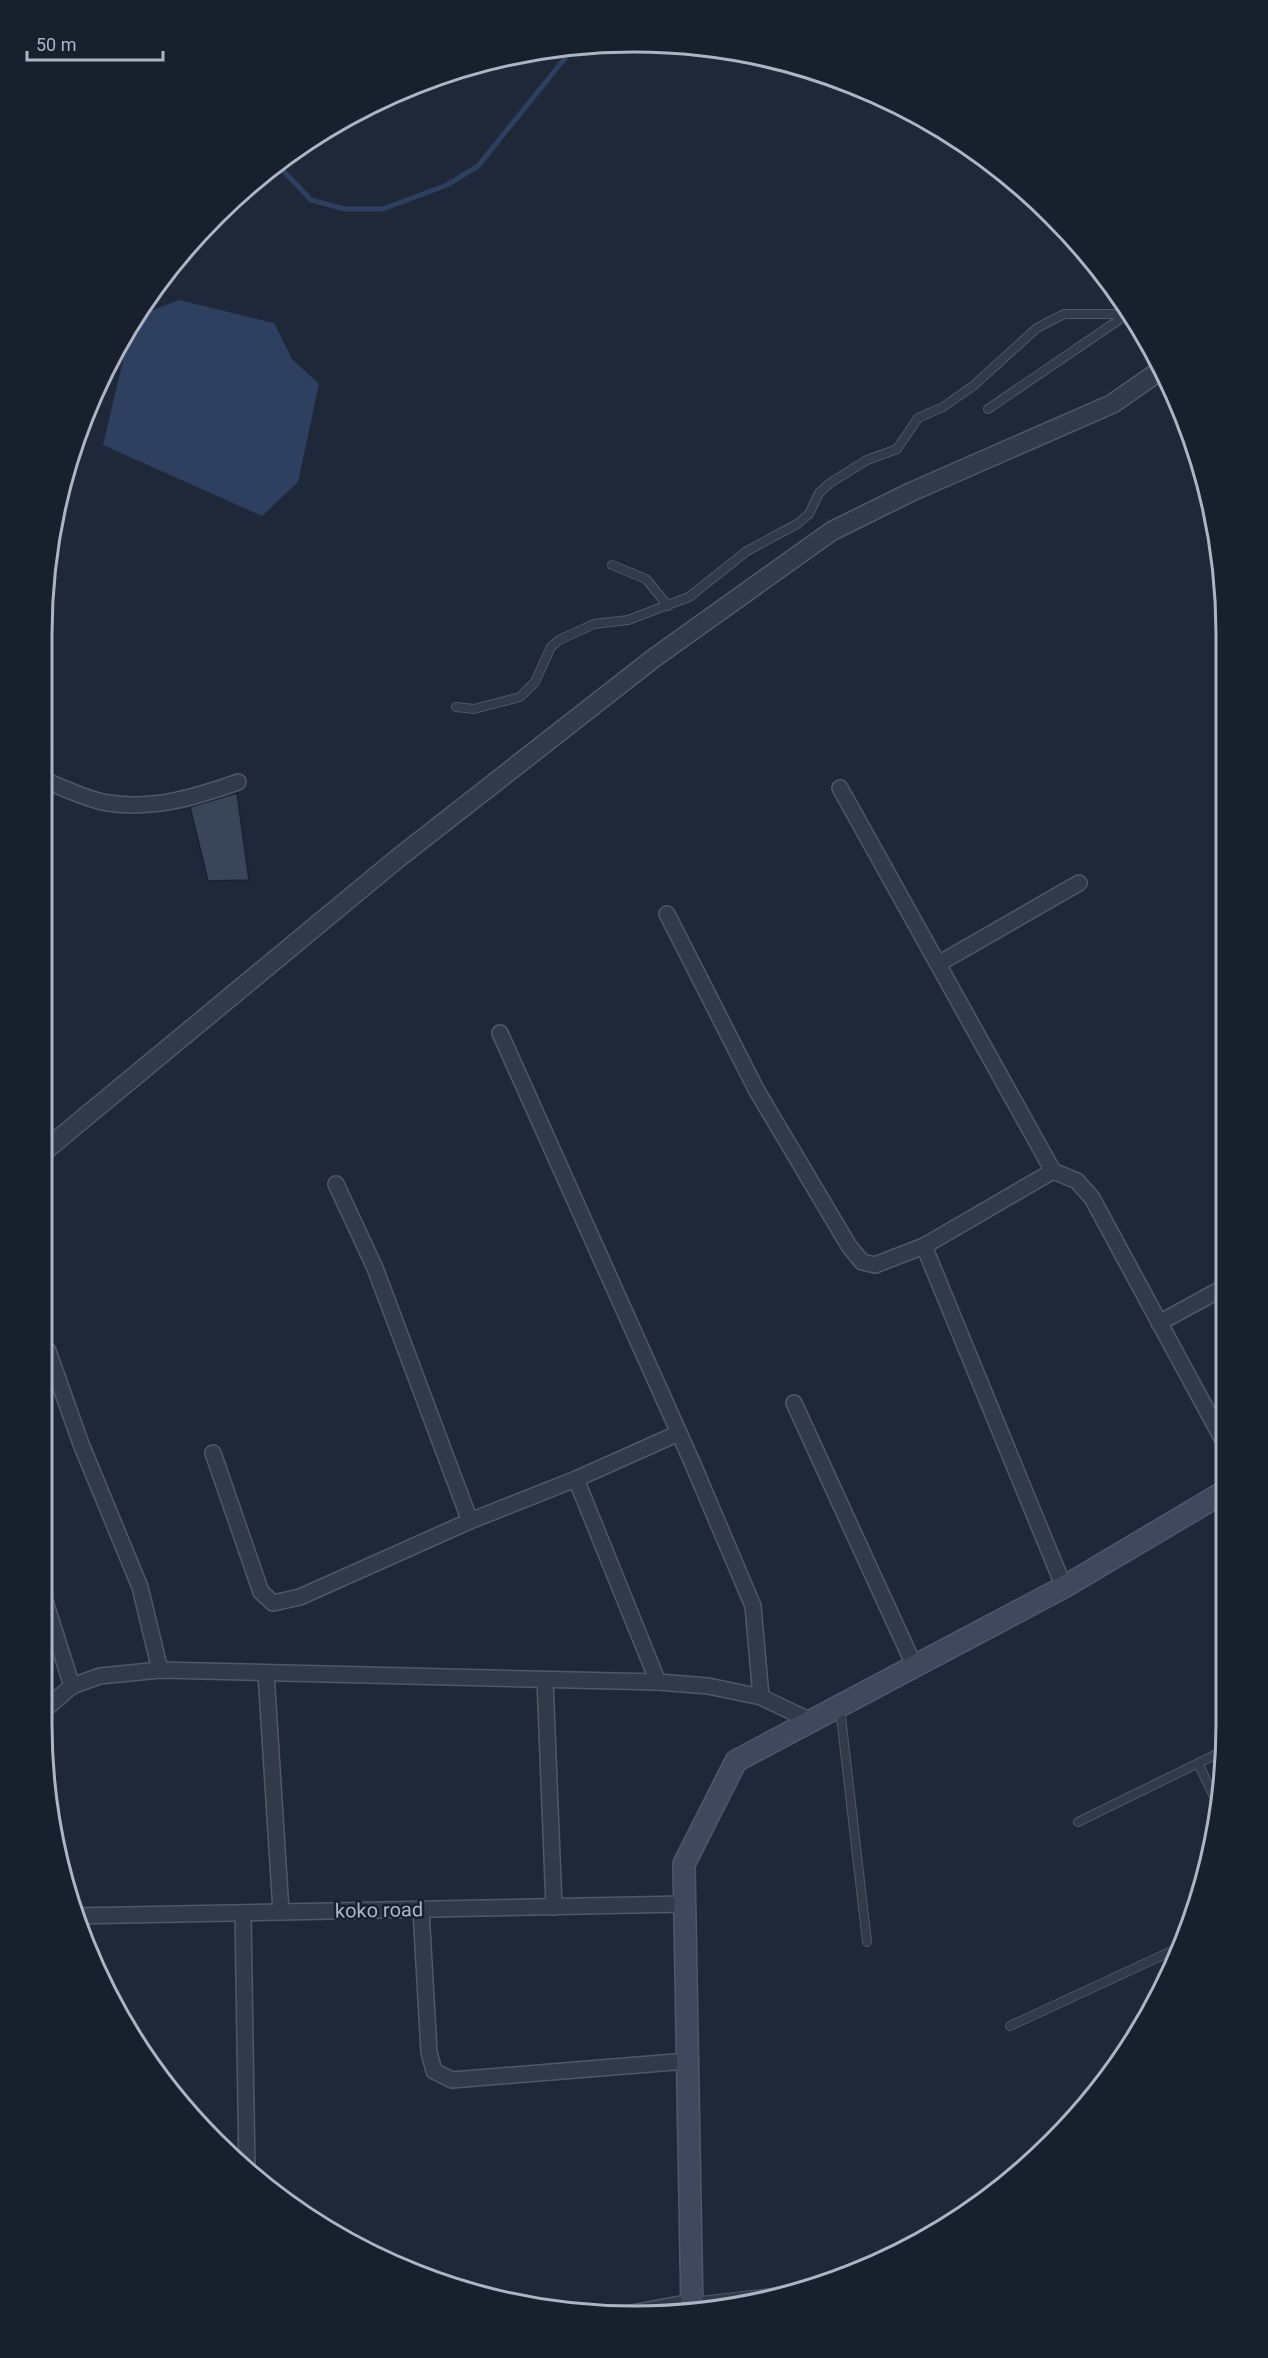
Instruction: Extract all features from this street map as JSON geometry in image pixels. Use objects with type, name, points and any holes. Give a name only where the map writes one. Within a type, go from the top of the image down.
[{"type":"main road","points":[[691,2303],[684,1864],[736,1761],[809,1720],[1064,1587],[1216,1497]]},
{"type":"street","points":[[52,1145],[433,831],[654,658],[823,538],[911,492],[1112,404],[1155,374]]},
{"type":"street","points":[[52,783],[107,803],[149,804],[188,799],[238,782]]},
{"type":"street","points":[[840,788],[1053,1171],[1077,1181],[1092,1198],[1216,1427]]},
{"type":"street","points":[[938,964],[1079,883]]},
{"type":"street","points":[[667,914],[757,1091],[849,1246],[862,1262],[875,1265],[924,1246],[1053,1171]]},
{"type":"street","points":[[500,1033],[679,1433],[753,1606],[761,1697]]},
{"type":"street","points":[[336,1184],[375,1268],[470,1521]]},
{"type":"street","points":[[924,1246],[1064,1587]]},
{"type":"street","points":[[1159,1323],[1216,1292]]},
{"type":"street","points":[[52,1367],[140,1587],[160,1670]]},
{"type":"street","points":[[794,1403],[914,1665]]},
{"type":"street","points":[[213,1453],[261,1592],[273,1603],[300,1597],[470,1521],[576,1479],[679,1433]]},
{"type":"street","points":[[576,1479],[658,1682]]},
{"type":"street","points":[[52,1623],[72,1686]]},
{"type":"street","points":[[52,1703],[72,1686],[100,1676],[160,1670],[658,1682],[708,1686],[761,1697],[809,1720]]},
{"type":"street","points":[[266,1673],[280,1912]]},
{"type":"street","points":[[545,1680],[554,1907]]},
{"type":"street","name":"koko road","points":[[85,1916],[684,1904]]},
{"type":"street","points":[[421,1910],[429,2052],[434,2071],[452,2080],[687,2061]]},
{"type":"street","points":[[243,1913],[247,2157]]},
{"type":"lane","points":[[456,707],[474,709],[520,698],[535,682],[552,647],[559,640],[594,624],[628,620],[689,597],[747,551],[797,524],[809,514],[819,493],[830,483],[867,460],[897,449],[918,418],[943,407],[973,386],[1037,328],[1064,314],[1119,314]]},
{"type":"lane","points":[[988,409],[1122,318]]},
{"type":"lane","points":[[612,565],[646,579],[668,606]]},
{"type":"lane","points":[[840,1704],[867,1942]]},
{"type":"lane","points":[[1078,1822],[1214,1755]]},
{"type":"lane","points":[[1198,1763],[1212,1792]]},
{"type":"lane","points":[[1010,2026],[1169,1952]]},
{"type":"water","points":[[179,300],[274,323],[292,359],[319,384],[298,482],[262,516],[103,445],[125,352],[151,311]]},
{"type":"building","points":[[237,793],[249,880],[208,881],[190,807]]},
{"type":"waterway","points":[[283,171],[311,200],[345,209],[383,209],[447,185],[478,166],[566,56]]}]
